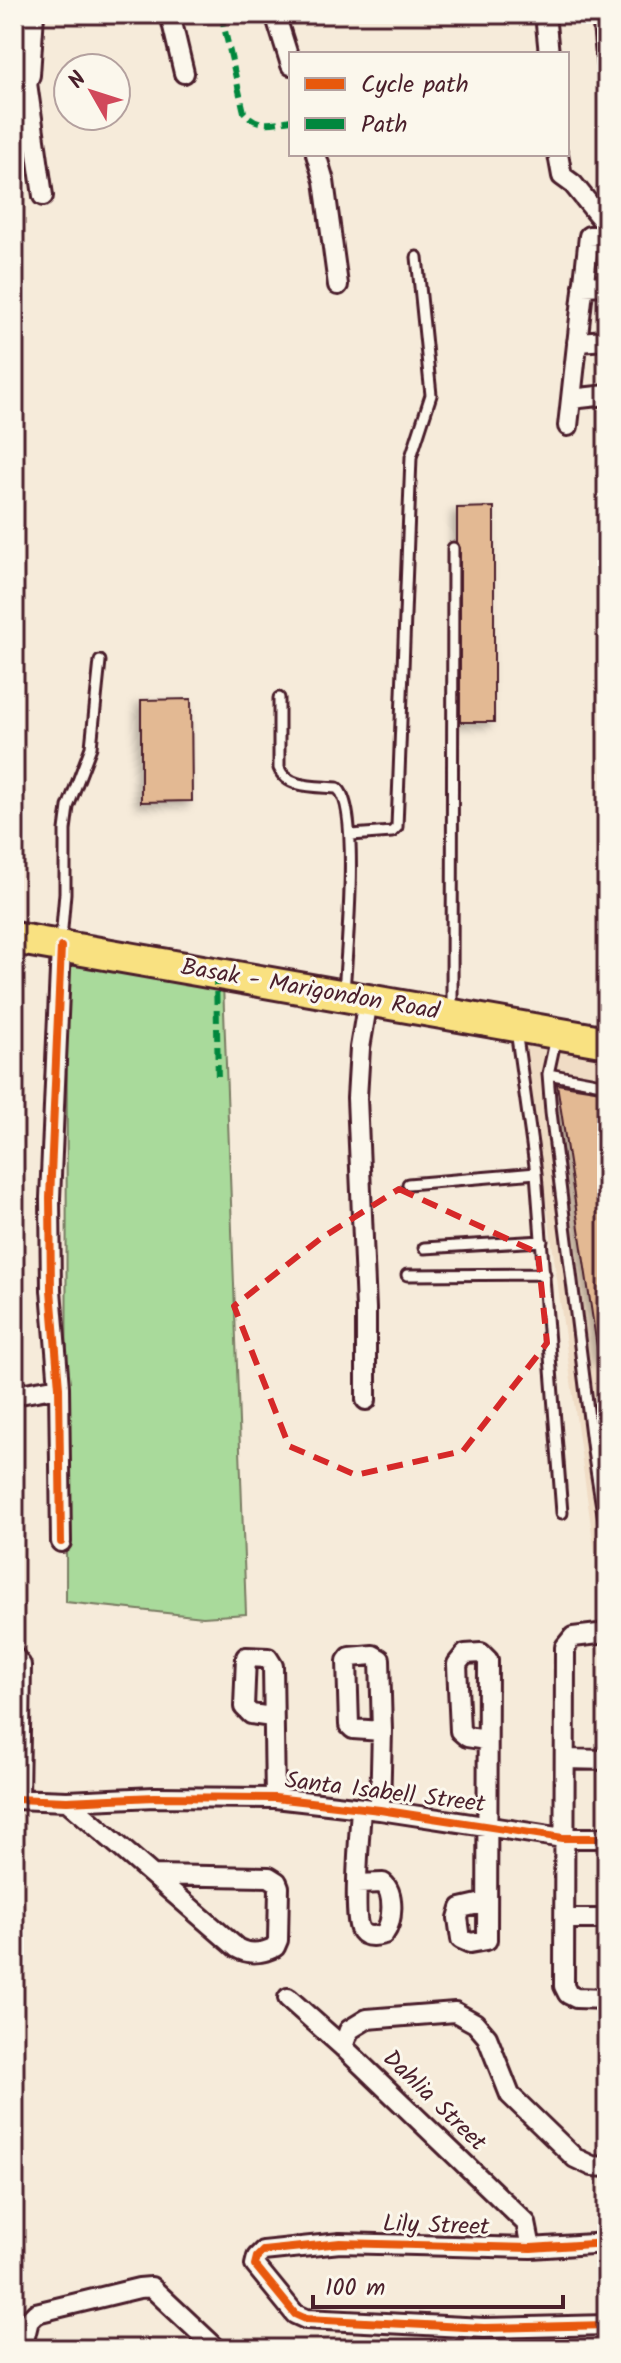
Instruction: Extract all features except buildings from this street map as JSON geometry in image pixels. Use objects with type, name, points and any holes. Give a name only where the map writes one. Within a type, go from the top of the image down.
[{"type":"main road","name":"Basak - Marigondon Road","points":[[14,938],[607,1042]]},
{"type":"street","points":[[34,14],[32,55],[21,90],[43,196]]},
{"type":"street","points":[[170,14],[184,73]]},
{"type":"street","points":[[275,14],[289,59]]},
{"type":"street","points":[[545,14],[549,52]]},
{"type":"street","points":[[602,14],[607,67]]},
{"type":"street","points":[[317,156],[324,181],[338,285]]},
{"type":"street","points":[[558,156],[562,176],[573,184],[607,226]]},
{"type":"street","points":[[568,426],[589,236],[607,235]]},
{"type":"street","points":[[583,286],[607,285]]},
{"type":"street","points":[[577,342],[607,340]]},
{"type":"street","points":[[571,399],[607,395]]},
{"type":"street","points":[[61,947],[50,1198],[51,1290],[59,1387],[61,1542]]},
{"type":"street","points":[[356,998],[360,1048],[357,1098],[366,1309],[366,1400]]},
{"type":"street","points":[[14,1395],[59,1387]]},
{"type":"street","points":[[607,1633],[573,1637],[565,1647],[563,1838],[566,1919],[564,1986],[568,1994],[576,1998],[607,1999]]},
{"type":"street","points":[[14,1656],[21,1665],[17,1799]]},
{"type":"street","points":[[272,1717],[275,1798]]},
{"type":"street","points":[[357,1884],[382,1731]]},
{"type":"street","points":[[486,1740],[487,1902]]},
{"type":"street","points":[[566,1759],[607,1760]]},
{"type":"street","name":"Santa Isabell Street","points":[[17,1799],[275,1798],[563,1838],[607,1838]]},
{"type":"street","points":[[67,1801],[237,1948],[252,1953],[275,1947],[279,1887],[269,1877],[153,1875]]},
{"type":"street","points":[[566,1919],[607,1919]]},
{"type":"street","name":"Dahlia Street","points":[[288,1998],[526,2223],[531,2248]]},
{"type":"street","points":[[343,2047],[349,2030],[367,2019],[455,2012],[475,2023],[487,2037],[510,2095],[575,2158],[592,2166],[607,2167]]},
{"type":"street","name":"Lily Street","points":[[607,2243],[531,2248],[340,2243],[263,2251],[255,2265],[295,2314],[306,2319],[484,2328],[607,2325]]},
{"type":"street","points":[[22,2349],[29,2320],[36,2313],[151,2287],[213,2347]]},
{"type":"lane","points":[[351,835],[392,832],[397,827],[411,457],[431,395],[417,257]]},
{"type":"lane","points":[[452,1014],[453,548]]},
{"type":"lane","points":[[61,947],[68,807],[91,747],[100,661]]},
{"type":"lane","points":[[279,698],[279,768],[283,777],[290,783],[337,788],[347,800],[351,835],[356,998]]},
{"type":"lane","points":[[516,1025],[536,1173],[562,1513]]},
{"type":"lane","points":[[557,1033],[548,1074],[551,1112],[607,1538]]},
{"type":"lane","points":[[548,1074],[607,1085]]},
{"type":"lane","points":[[408,1184],[536,1173]]},
{"type":"lane","points":[[424,1248],[542,1241]]},
{"type":"lane","points":[[407,1275],[545,1274]]},
{"type":"lane","points":[[591,1430],[607,1427]]},
{"type":"highlighted area","points":[[399,1189],[538,1253],[547,1343],[463,1451],[356,1475],[289,1446],[234,1306],[320,1239]]},
{"type":"shaded area","points":[[524,1040],[607,1052],[607,1583],[599,1584]]},
{"type":"green space","points":[[67,961],[223,983],[246,1614],[203,1617],[66,1602]]},
{"type":"marked path","points":[[221,14],[244,112],[260,122],[289,120]]},
{"type":"marked path","points":[[216,974],[218,1082]]},
{"type":"cycle path","points":[[61,947],[50,1198],[51,1290],[59,1387],[61,1542]]},
{"type":"cycle path","points":[[14,1799],[275,1798],[380,1810],[563,1838],[607,1838]]},
{"type":"cycle path","points":[[607,2243],[531,2248],[340,2243],[263,2251],[255,2265],[295,2314],[306,2319],[484,2328],[607,2325]]}]
